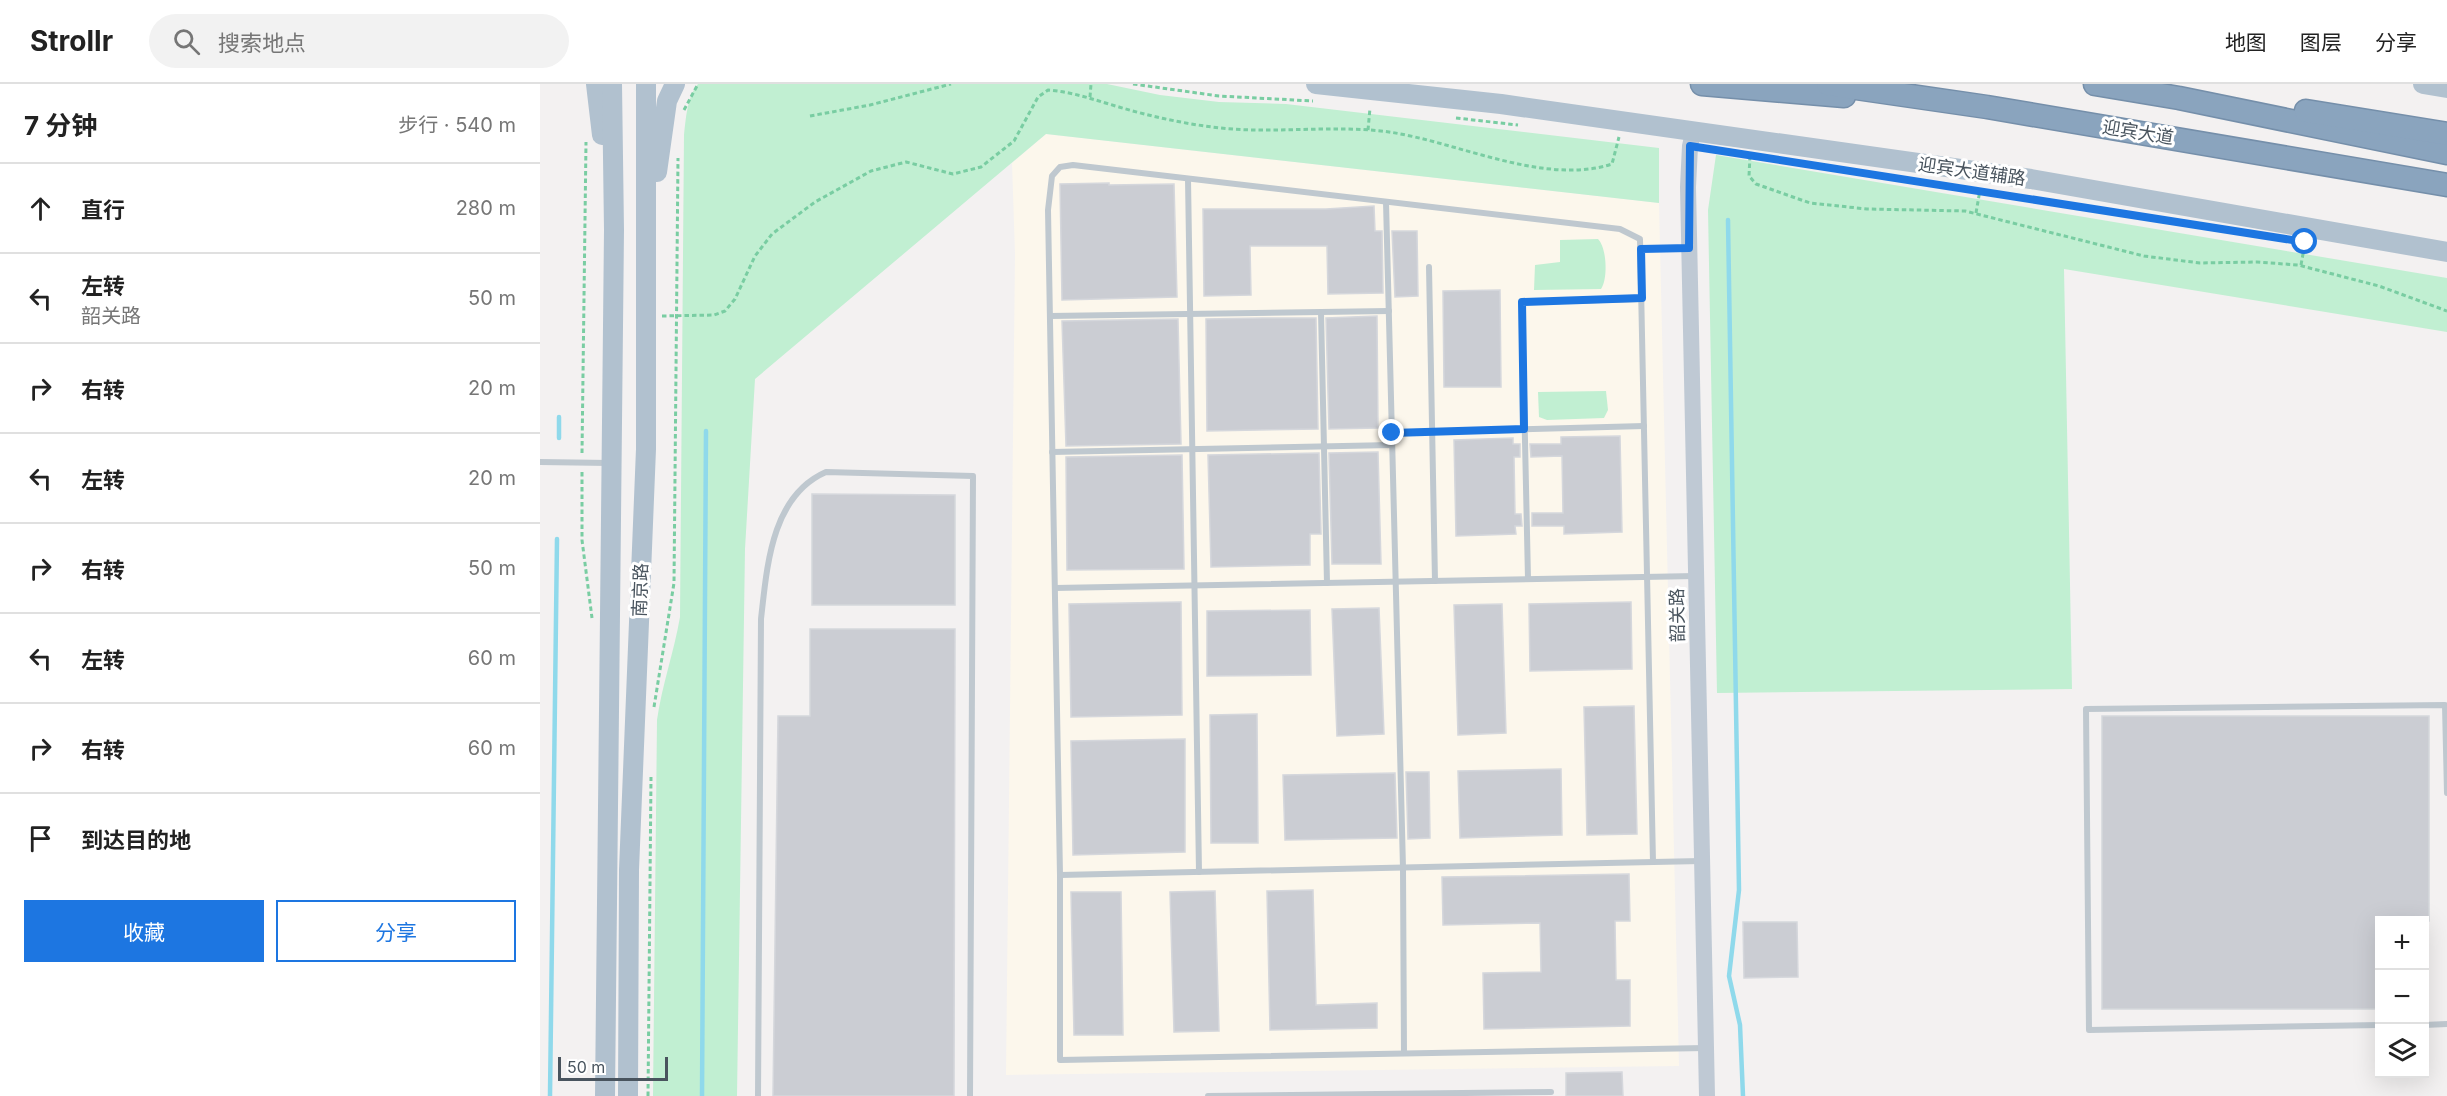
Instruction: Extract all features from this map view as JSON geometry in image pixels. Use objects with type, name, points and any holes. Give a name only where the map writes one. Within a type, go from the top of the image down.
[{"type":"highway","points":[[1702,84],[1987,107]]},
{"type":"highway","name":"迎宾大道","points":[[1828,84],[1987,107],[2447,185]]},
{"type":"highway","points":[[2095,84],[2179,98],[2447,153]]},
{"type":"highway","points":[[2179,98],[2330,113],[2447,134]]},
{"type":"highway","points":[[2321,163],[2447,200]]},
{"type":"main road","points":[[596,84],[614,230]]},
{"type":"main road","name":"南京路","points":[[605,1096],[614,230],[612,84]]},
{"type":"main road","name":"南京路","points":[[628,1096],[629,870],[646,415],[646,84]]},
{"type":"main road","points":[[646,415],[658,160],[667,100],[675,84]]},
{"type":"main road","points":[[2423,84],[2447,88]]},
{"type":"main road","name":"迎宾大道辅路","points":[[1316,93],[1501,104],[1693,133],[2031,179],[2447,252]]},
{"type":"street","name":"韶关路","points":[[1693,133],[1688,176],[1689,248],[1707,1096]]},
{"type":"lane","points":[[1653,862],[1640,239],[1620,229],[1073,165],[1060,167],[1052,176],[1049,191],[1060,875],[1060,1060],[1706,1048]]},
{"type":"lane","points":[[1188,179],[1199,872]]},
{"type":"lane","points":[[1386,202],[1403,868],[1404,1053]]},
{"type":"lane","points":[[1641,249],[1689,248]]},
{"type":"lane","points":[[1429,267],[1435,581]]},
{"type":"lane","points":[[1528,579],[1522,302],[1642,298]]},
{"type":"lane","points":[[1050,316],[1389,311]]},
{"type":"lane","points":[[1321,312],[1328,583]]},
{"type":"lane","points":[[1392,433],[1644,426]]},
{"type":"lane","points":[[1052,452],[1392,445]]},
{"type":"lane","points":[[540,462],[610,463]]},
{"type":"lane","points":[[758,1096],[762,608],[768,554],[775,536],[795,494],[811,479],[826,472],[973,476],[970,1096]]},
{"type":"lane","points":[[1055,588],[1696,576]]},
{"type":"lane","points":[[2375,1025],[2089,1030],[2086,709],[2445,705],[2447,793]]},
{"type":"lane","points":[[1060,875],[1702,861]]},
{"type":"lane","points":[[2429,1024],[2447,1024]]},
{"type":"lane","points":[[1208,1096],[1551,1092]]},
{"type":"path","points":[[683,112],[698,84]]},
{"type":"path","points":[[810,116],[870,105],[951,84]]},
{"type":"path","points":[[1090,97],[1091,84]]},
{"type":"path","points":[[1133,84],[1218,96],[1316,93]]},
{"type":"path","points":[[1359,106],[1382,109]]},
{"type":"path","points":[[1368,130],[1370,108]]},
{"type":"path","points":[[1453,117],[1524,126]]},
{"type":"path","points":[[1618,137],[1630,138]]},
{"type":"path","points":[[586,139],[582,540],[593,623]]},
{"type":"path","points":[[652,718],[674,583],[679,147]]},
{"type":"path","points":[[1740,154],[1761,158]]},
{"type":"path","points":[[1750,156],[1749,176],[1756,184],[1810,203],[1867,209],[1932,208],[1976,213],[2144,256],[2200,262],[2257,261],[2298,265],[2379,286],[2447,311]]},
{"type":"path","points":[[1969,189],[2073,205]]},
{"type":"path","points":[[1976,213],[1980,190]]},
{"type":"path","points":[[2301,265],[2305,242],[2316,244]]},
{"type":"path","points":[[648,1096],[651,774]]},
{"type":"shaded area","points":[[1046,134],[1659,203],[1679,1066],[1006,1075],[1015,254],[1012,163]]},
{"type":"green space","points":[[698,84],[1107,84],[1160,95],[1219,102],[1286,104],[1659,148],[1659,203],[1046,134],[755,379],[745,549],[737,1096],[653,1096],[657,720],[680,617],[684,135],[689,101]]},
{"type":"green space","points":[[1716,155],[2447,278],[2447,332],[2064,269],[2072,689],[1717,693],[1708,210]]},
{"type":"green space","points":[[1598,239],[1606,264],[1601,289],[1534,290],[1535,265],[1560,262],[1560,240]]},
{"type":"green space","points":[[1606,391],[1608,410],[1604,418],[1547,420],[1539,417],[1538,392]]},
{"type":"building","points":[[1109,183],[1109,185],[1174,184],[1177,297],[1062,300],[1060,184]]},
{"type":"building","points":[[1374,206],[1375,231],[1382,231],[1383,293],[1328,294],[1327,246],[1250,246],[1251,295],[1204,296],[1203,209],[1326,209]]},
{"type":"building","points":[[1392,231],[1417,231],[1418,296],[1395,297]]},
{"type":"building","points":[[1500,290],[1501,387],[1444,387],[1443,291]]},
{"type":"building","points":[[1377,316],[1378,428],[1329,429],[1326,318]]},
{"type":"building","points":[[1316,318],[1318,429],[1207,431],[1206,319]]},
{"type":"building","points":[[1178,319],[1181,444],[1066,446],[1062,321]]},
{"type":"building","points":[[1620,436],[1622,532],[1564,534],[1564,526],[1532,526],[1532,513],[1563,513],[1562,456],[1531,457],[1530,444],[1561,444],[1561,437]]},
{"type":"building","points":[[1513,438],[1513,444],[1520,444],[1520,457],[1514,457],[1515,514],[1521,514],[1522,526],[1515,526],[1516,534],[1456,536],[1454,440]]},
{"type":"building","points":[[1378,452],[1381,564],[1332,564],[1329,453]]},
{"type":"building","points":[[1319,453],[1321,534],[1310,534],[1310,565],[1211,567],[1208,455]]},
{"type":"building","points":[[1182,455],[1184,569],[1067,570],[1066,457]]},
{"type":"building","points":[[812,494],[955,495],[955,605],[812,605]]},
{"type":"building","points":[[1181,602],[1182,715],[1071,717],[1069,604]]},
{"type":"building","points":[[1631,602],[1632,669],[1530,671],[1529,604]]},
{"type":"building","points":[[1502,604],[1506,733],[1458,735],[1454,605]]},
{"type":"building","points":[[1379,608],[1384,734],[1337,736],[1332,609]]},
{"type":"building","points":[[1310,610],[1311,675],[1207,676],[1207,611]]},
{"type":"building","points":[[810,629],[955,629],[954,1096],[773,1096],[778,716],[810,716]]},
{"type":"building","points":[[1634,706],[1637,834],[1587,835],[1584,707]]},
{"type":"building","points":[[1257,714],[1258,843],[1211,843],[1210,715]]},
{"type":"building","points":[[2102,716],[2429,716],[2429,916],[2375,916],[2375,1009],[2102,1009]]},
{"type":"building","points":[[1185,739],[1185,852],[1073,855],[1071,741]]},
{"type":"building","points":[[1561,769],[1562,835],[1460,838],[1458,771]]},
{"type":"building","points":[[1406,772],[1429,772],[1430,838],[1408,839]]},
{"type":"building","points":[[1395,773],[1397,838],[1285,840],[1283,775]]},
{"type":"building","points":[[1629,874],[1630,921],[1615,921],[1616,980],[1630,980],[1630,1026],[1484,1029],[1483,973],[1541,972],[1540,923],[1443,925],[1442,877]]},
{"type":"building","points":[[1313,890],[1316,1005],[1377,1003],[1377,1028],[1270,1030],[1267,891]]},
{"type":"building","points":[[1215,891],[1219,1031],[1174,1032],[1170,892]]},
{"type":"building","points":[[1071,892],[1121,892],[1123,1035],[1074,1035]]},
{"type":"building","points":[[1743,922],[1797,922],[1798,977],[1744,978]]},
{"type":"building","points":[[1622,1072],[1623,1096],[1566,1096],[1566,1073]]},
{"type":"waterway","points":[[1728,220],[1739,890],[1729,976],[1740,1025],[1743,1096]]},
{"type":"waterway","points":[[559,417],[559,438]]},
{"type":"waterway","points":[[702,1096],[706,431]]},
{"type":"waterway","points":[[550,1096],[557,539]]},
{"type":"route","points":[[1392,433],[1524,429],[1522,302],[1642,298],[1641,249],[1689,248],[1690,146],[2305,242]]}]
